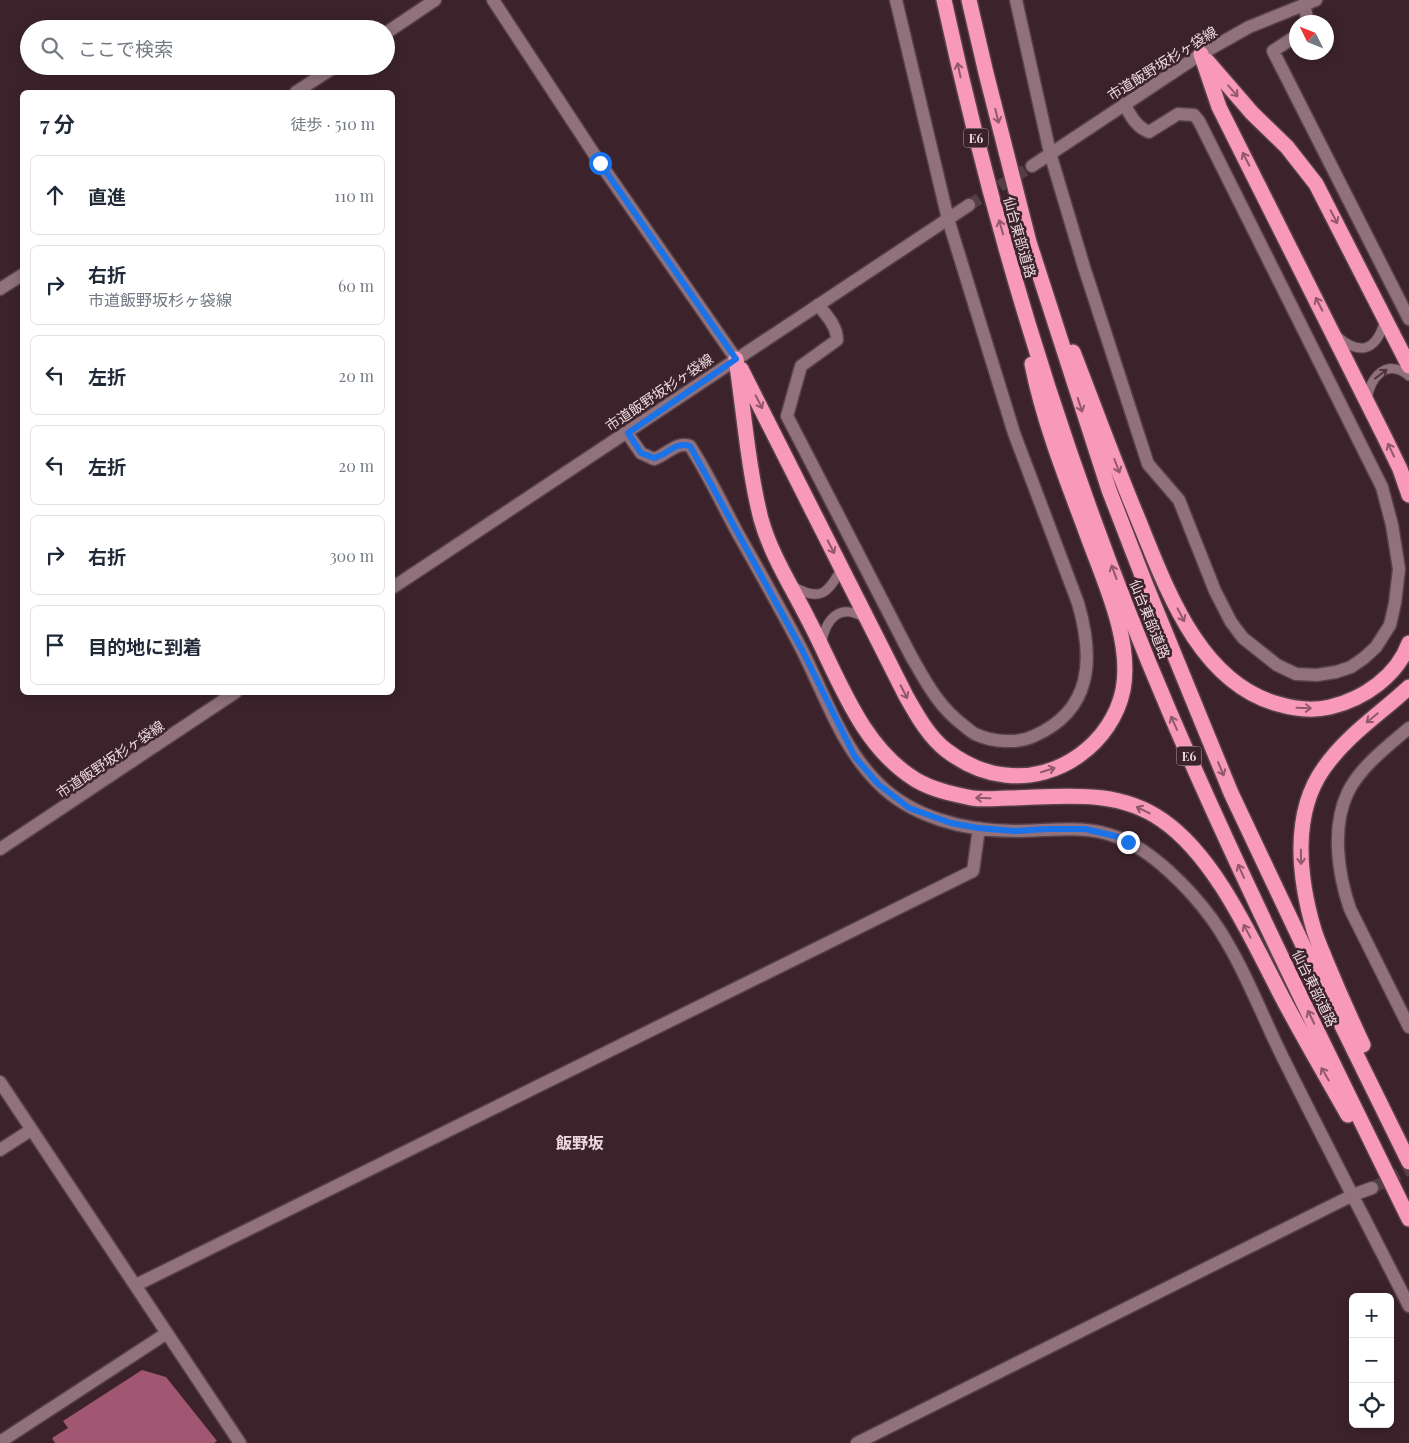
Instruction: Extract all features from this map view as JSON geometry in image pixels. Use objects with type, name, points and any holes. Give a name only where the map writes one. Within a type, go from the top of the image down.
[{"type":"highway","name":"仙台東部道路","points":[[944,0],[962,81],[1014,274],[1048,388],[1088,502],[1170,712],[1246,883],[1409,1218]]},
{"type":"highway","name":"仙台東部道路","points":[[970,0],[986,73],[1029,242],[1109,490],[1192,700],[1235,801],[1318,977],[1409,1162]]},
{"type":"highway","points":[[1201,54],[1303,166],[1328,206],[1409,366]]},
{"type":"highway","points":[[1201,54],[1220,107],[1367,401],[1400,469],[1409,495]]},
{"type":"highway","points":[[1029,242],[1164,581],[1185,622],[1210,660],[1240,687],[1256,697],[1287,707],[1304,709],[1323,708],[1342,704],[1360,697],[1375,687],[1398,663],[1409,643]]},
{"type":"highway","points":[[736,359],[758,399],[906,696],[931,735],[946,750],[963,761],[983,770],[1006,775],[1030,776],[1054,769],[1073,761],[1091,747],[1106,729],[1123,691],[1126,666],[1119,623],[1076,506],[1038,392],[1014,274]]},
{"type":"highway","points":[[736,359],[752,474],[758,507],[767,539],[847,698],[870,736],[890,759],[917,781],[940,790],[978,798],[1084,795],[1108,798],[1127,802],[1145,810],[1162,820],[1178,833],[1204,862],[1232,902],[1296,1024],[1409,1223]]},
{"type":"highway","points":[[1409,687],[1354,732],[1322,770],[1311,792],[1304,815],[1301,840],[1302,870],[1314,930],[1409,1152]]},
{"type":"street","points":[[395,27],[435,0]]},
{"type":"street","points":[[493,0],[600,163],[736,359]]},
{"type":"street","points":[[818,305],[834,326],[837,332],[837,340],[800,366],[787,416],[906,647],[943,708],[975,734],[1006,741],[1027,739],[1048,730],[1062,720],[1072,708],[1084,682],[1087,651],[1082,619],[1078,603],[1014,433],[948,219],[896,0]]},
{"type":"street","points":[[1016,0],[1050,153],[1084,267],[1148,464],[1180,500],[1215,591],[1226,613],[1243,638],[1258,652],[1277,665],[1296,674],[1317,675],[1336,672],[1364,658],[1376,647],[1390,625],[1399,570],[1392,525],[1382,487],[1199,121],[1194,115],[1187,113],[1178,114],[1149,132],[1141,129],[1133,120],[1124,104]]},
{"type":"street","points":[[1309,15],[1310,2]]},
{"type":"street","name":"市道飯野坂杉ヶ袋線","points":[[1032,166],[1201,54],[1248,27],[1310,2]]},
{"type":"street","points":[[1289,41],[1273,51],[1409,319]]},
{"type":"street","points":[[299,90],[322,75]]},
{"type":"street","name":"市道飯野坂杉ヶ袋線","points":[[395,586],[969,205]]},
{"type":"street","points":[[0,290],[20,275]]},
{"type":"street","points":[[628,433],[641,453],[654,458],[662,456],[678,445],[690,446],[802,650],[852,752],[878,784],[909,808],[951,823],[978,828],[1015,831],[1085,829],[1115,836],[1140,849],[1188,890],[1212,919],[1223,936],[1409,1306]]},
{"type":"street","name":"市道飯野坂杉ヶ袋線","points":[[0,850],[232,695]]},
{"type":"street","points":[[1409,728],[1372,762],[1348,792],[1339,829],[1339,839],[1344,891],[1350,909],[1409,1027]]},
{"type":"street","points":[[136,1285],[973,871],[978,828]]},
{"type":"street","points":[[0,1082],[240,1443]]},
{"type":"street","points":[[0,1150],[32,1130]]},
{"type":"street","points":[[857,1443],[1353,1195],[1372,1188]]},
{"type":"street","points":[[0,1442],[167,1333]]},
{"type":"lane","points":[[1334,334],[1354,348],[1364,348],[1371,345],[1378,338],[1386,320]]},
{"type":"lane","points":[[1367,401],[1368,390],[1373,381],[1386,369],[1393,368],[1409,376]]},
{"type":"lane","points":[[792,586],[810,595],[820,594],[828,590],[842,568]]},
{"type":"lane","points":[[821,644],[823,632],[833,617],[841,612],[849,611],[869,621]]},
{"type":"shaded area","points":[[142,1370],[166,1377],[217,1441],[214,1443],[55,1443],[52,1438],[68,1428],[63,1421]]},
{"type":"tunnel","points":[[969,205],[1032,166]]},
{"type":"tunnel","points":[[1372,1188],[1409,1169]]},
{"type":"district","name":"飯野坂","points":[[580,1142]]},
{"type":"route","points":[[600,163],[736,359],[628,433],[641,453],[647,457],[662,456],[678,445],[690,446],[802,650],[855,757],[878,784],[890,794],[909,808],[933,818],[978,828],[1015,831],[1085,829],[1115,836],[1128,842]]}]
